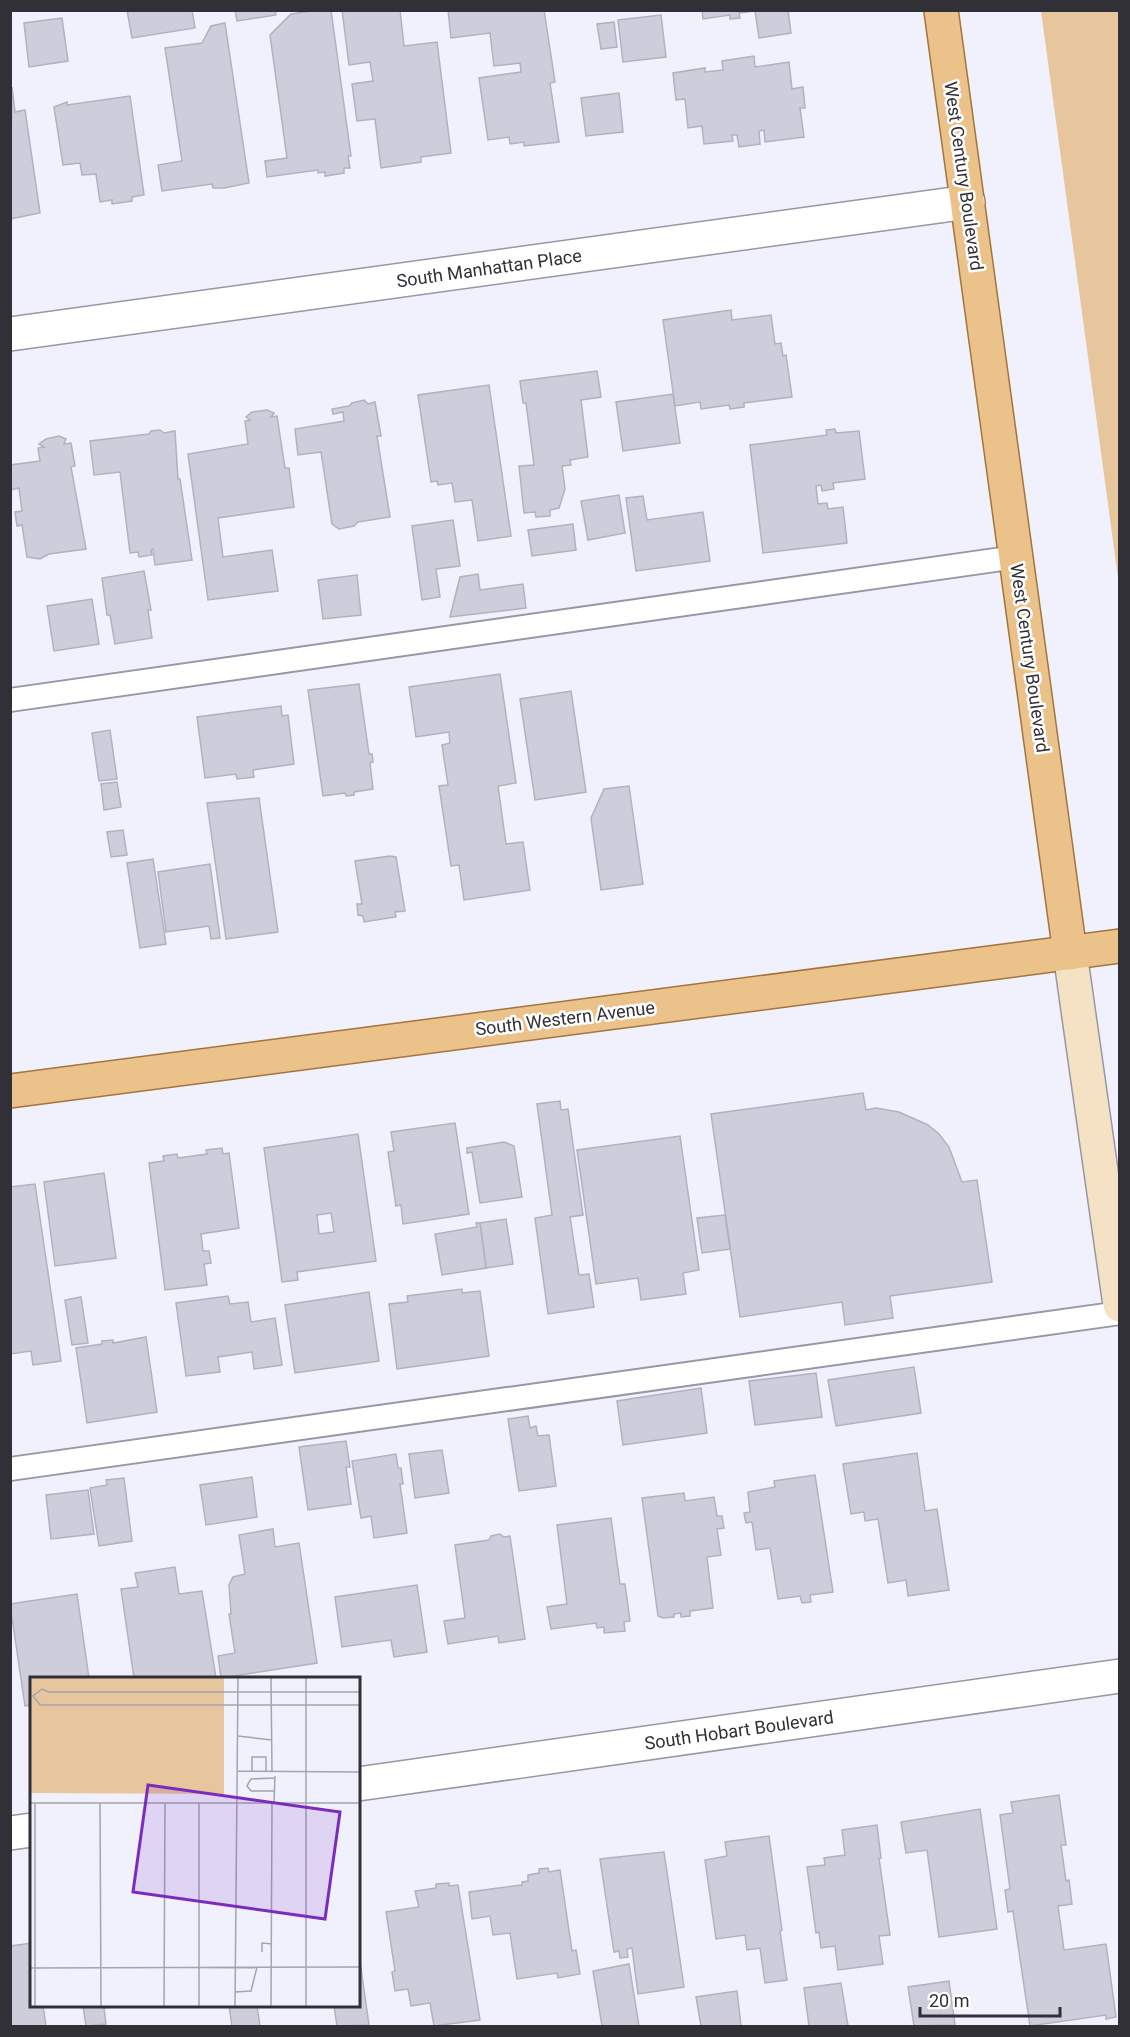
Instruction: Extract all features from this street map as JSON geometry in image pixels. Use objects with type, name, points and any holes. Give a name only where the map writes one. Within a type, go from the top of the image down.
[{"type":"main road","name":"West Century Boulevard","points":[[941,10],[1119,1305]]},
{"type":"main road","name":"South Western Avenue","points":[[10,1090],[1119,946]]},
{"type":"street","name":"South Manhattan Place","points":[[10,334],[968,202]]},
{"type":"street","name":"South Hobart Boulevard","points":[[360,1784],[1119,1676]]},
{"type":"street","points":[[10,1833],[30,1830]]},
{"type":"lane","points":[[10,700],[1016,557]]},
{"type":"lane","points":[[10,1469],[1119,1312]]},
{"type":"shaded area","points":[[1041,11],[1119,11],[1119,585]]},
{"type":"building","points":[[127,10],[192,10],[195,28],[132,38]]},
{"type":"building","points":[[235,10],[275,10],[276,15],[237,21]]},
{"type":"building","points":[[331,10],[351,156],[348,156],[350,168],[344,168],[344,173],[325,176],[325,172],[318,173],[318,170],[267,177],[265,161],[287,158],[270,35],[291,14]]},
{"type":"building","points":[[342,10],[400,10],[404,46],[437,42],[451,153],[421,157],[421,162],[381,168],[375,119],[357,121],[352,84],[373,81],[370,62],[349,65]]},
{"type":"building","points":[[448,10],[544,10],[555,82],[550,83],[559,142],[524,146],[524,142],[510,144],[509,137],[488,140],[479,78],[521,72],[520,63],[494,66],[490,33],[451,38]]},
{"type":"building","points":[[702,10],[788,10],[791,33],[759,38],[755,11],[739,13],[740,18],[730,19],[730,15],[703,19]]},
{"type":"building","points":[[661,15],[666,57],[623,62],[618,20]]},
{"type":"building","points":[[62,18],[68,61],[29,67],[24,23]]},
{"type":"building","points":[[614,22],[617,47],[601,49],[597,24]]},
{"type":"building","points":[[225,23],[249,183],[224,188],[213,188],[212,184],[162,191],[158,165],[182,161],[165,48],[202,43],[211,26]]},
{"type":"building","points":[[754,56],[755,67],[789,62],[792,89],[803,87],[805,108],[800,108],[804,137],[765,142],[764,130],[759,131],[760,144],[739,147],[737,135],[732,135],[733,141],[704,144],[702,126],[688,128],[685,99],[676,100],[673,73],[705,68],[705,72],[723,70],[722,61]]},
{"type":"building","points":[[12,87],[15,112],[25,110],[40,213],[10,219]]},
{"type":"building","points":[[619,93],[623,132],[586,136],[581,98]]},
{"type":"building","points":[[130,96],[144,195],[132,197],[132,201],[112,204],[112,200],[100,202],[96,174],[82,175],[80,163],[63,165],[54,107],[67,102],[67,105]]},
{"type":"building","points":[[731,310],[732,320],[771,315],[775,344],[781,343],[783,356],[786,355],[792,397],[744,403],[744,407],[730,409],[729,405],[701,409],[700,402],[675,406],[663,320]]},
{"type":"building","points":[[597,371],[601,397],[581,400],[588,457],[570,460],[571,465],[562,466],[565,489],[559,508],[550,510],[550,516],[536,517],[535,512],[524,513],[519,466],[534,465],[526,403],[523,403],[520,381]]},
{"type":"building","points":[[489,385],[511,536],[478,541],[472,500],[455,502],[452,483],[438,485],[437,481],[431,482],[418,395]]},
{"type":"building","points":[[673,394],[680,443],[623,451],[616,402]]},
{"type":"building","points":[[364,400],[368,404],[375,402],[381,436],[377,436],[390,517],[358,522],[354,526],[339,529],[332,524],[321,452],[298,455],[295,429],[344,421],[343,412],[333,414],[332,409]]},
{"type":"building","points":[[267,410],[274,413],[271,417],[277,416],[285,468],[289,468],[294,507],[218,518],[223,557],[272,550],[278,591],[208,600],[188,454],[248,444],[245,421],[250,420],[246,417],[252,412]]},
{"type":"building","points":[[835,429],[836,433],[859,431],[865,479],[833,483],[834,489],[822,491],[821,485],[816,486],[818,504],[827,503],[828,509],[843,507],[847,543],[763,553],[750,445],[827,435],[826,430]]},
{"type":"building","points":[[160,430],[164,433],[175,431],[178,479],[180,479],[192,560],[155,565],[153,549],[151,550],[152,555],[139,557],[138,552],[130,553],[120,472],[94,475],[90,441],[149,434],[151,431]]},
{"type":"building","points":[[59,436],[66,439],[64,444],[71,443],[75,466],[71,467],[86,549],[49,554],[40,559],[27,557],[22,525],[17,526],[15,512],[22,511],[19,488],[10,490],[10,465],[40,461],[38,448],[44,447],[39,444],[46,439]]},
{"type":"building","points":[[619,495],[625,533],[588,540],[581,501]]},
{"type":"building","points":[[643,496],[647,520],[703,512],[710,561],[636,571],[626,498]]},
{"type":"building","points":[[453,520],[460,566],[436,569],[440,597],[422,600],[412,526]]},
{"type":"building","points":[[573,524],[576,550],[532,556],[528,530]]},
{"type":"building","points":[[144,571],[151,610],[148,610],[152,638],[115,644],[110,615],[107,615],[102,578]]},
{"type":"building","points":[[478,574],[480,590],[523,584],[526,608],[450,617],[460,577]]},
{"type":"building","points":[[357,575],[361,615],[323,619],[318,580]]},
{"type":"building","points":[[92,599],[99,644],[54,651],[47,606]]},
{"type":"building","points":[[500,674],[516,783],[498,786],[506,844],[523,842],[530,890],[464,900],[459,865],[451,866],[439,786],[448,785],[442,745],[450,743],[449,732],[416,737],[409,687]]},
{"type":"building","points":[[359,684],[369,754],[372,754],[373,762],[370,763],[373,789],[354,792],[354,795],[346,796],[345,793],[323,796],[308,690]]},
{"type":"building","points":[[571,691],[586,792],[535,800],[520,699]]},
{"type":"building","points":[[281,706],[282,716],[288,715],[294,764],[253,770],[254,777],[237,779],[236,774],[205,778],[197,717]]},
{"type":"building","points":[[110,730],[117,779],[99,781],[92,733]]},
{"type":"building","points":[[117,782],[121,807],[104,810],[101,784]]},
{"type":"building","points":[[629,786],[643,884],[601,890],[591,818],[604,789]]},
{"type":"building","points":[[259,798],[278,932],[226,939],[207,803]]},
{"type":"building","points":[[123,830],[127,855],[111,857],[107,832]]},
{"type":"building","points":[[396,857],[405,911],[395,912],[396,917],[364,922],[363,916],[358,915],[357,904],[362,904],[355,861]]},
{"type":"building","points":[[153,859],[166,944],[140,948],[127,863]]},
{"type":"building","points":[[210,864],[220,938],[211,939],[209,926],[166,932],[158,872]]},
{"type":"building","points":[[863,1093],[866,1110],[876,1108],[899,1112],[928,1125],[949,1147],[962,1182],[977,1180],[992,1282],[890,1296],[893,1318],[845,1325],[842,1302],[740,1317],[711,1114]]},
{"type":"building","points":[[560,1101],[561,1110],[568,1109],[583,1215],[570,1217],[579,1275],[589,1274],[594,1307],[548,1314],[535,1218],[552,1215],[537,1104]]},
{"type":"building","points":[[455,1123],[469,1214],[403,1224],[401,1205],[396,1206],[388,1152],[394,1151],[391,1132]]},
{"type":"building","points":[[358,1134],[376,1261],[297,1272],[298,1280],[282,1282],[264,1148]],"holes":[[[331,1213],[334,1232],[319,1234],[317,1215]]]},
{"type":"building","points":[[680,1136],[699,1270],[683,1273],[686,1294],[641,1300],[638,1278],[596,1284],[577,1150]]},
{"type":"building","points":[[504,1142],[514,1146],[522,1197],[480,1203],[472,1152],[467,1153],[467,1148]]},
{"type":"building","points":[[222,1148],[223,1154],[229,1153],[239,1228],[201,1234],[203,1251],[209,1251],[211,1263],[204,1264],[207,1285],[165,1290],[149,1163],[164,1161],[163,1156],[177,1154],[178,1158],[207,1154],[206,1150]]},
{"type":"building","points":[[104,1173],[116,1258],[55,1266],[44,1182]]},
{"type":"building","points":[[35,1184],[61,1361],[33,1365],[31,1351],[10,1354],[10,1187]]},
{"type":"building","points":[[725,1215],[730,1249],[702,1253],[697,1218]]},
{"type":"building","points":[[506,1219],[513,1264],[486,1268],[480,1223]]},
{"type":"building","points":[[476,1223],[480,1223],[486,1268],[442,1275],[435,1234],[477,1227]]},
{"type":"building","points":[[462,1289],[462,1293],[480,1291],[489,1356],[397,1369],[389,1304],[408,1302],[407,1296]]},
{"type":"building","points":[[369,1292],[379,1361],[295,1373],[285,1305]]},
{"type":"building","points":[[228,1296],[230,1304],[248,1302],[251,1322],[275,1318],[282,1365],[254,1369],[252,1352],[218,1357],[220,1372],[186,1376],[176,1303]]},
{"type":"building","points":[[81,1297],[88,1343],[72,1345],[65,1300]]},
{"type":"building","points":[[146,1337],[157,1412],[87,1423],[76,1348],[102,1344],[102,1341],[113,1340],[113,1343]]},
{"type":"building","points":[[914,1367],[921,1413],[836,1426],[828,1380]]},
{"type":"building","points":[[816,1373],[822,1417],[755,1425],[749,1381]]},
{"type":"building","points":[[701,1388],[707,1433],[623,1445],[617,1401]]},
{"type":"building","points":[[528,1416],[530,1428],[536,1426],[538,1436],[549,1435],[556,1486],[519,1491],[508,1419]]},
{"type":"building","points":[[346,1441],[350,1467],[346,1467],[351,1504],[308,1510],[299,1447]]},
{"type":"building","points":[[442,1450],[449,1493],[415,1498],[409,1454]]},
{"type":"building","points":[[917,1453],[925,1511],[937,1509],[949,1590],[908,1596],[906,1580],[888,1583],[878,1519],[865,1521],[864,1512],[851,1514],[843,1464]]},
{"type":"building","points":[[396,1454],[398,1468],[401,1468],[403,1484],[400,1484],[407,1533],[374,1538],[371,1516],[361,1518],[352,1461]]},
{"type":"building","points":[[815,1475],[833,1592],[810,1595],[811,1602],[802,1603],[800,1596],[778,1599],[770,1548],[756,1550],[752,1522],[746,1523],[744,1513],[750,1512],[748,1492],[775,1487],[774,1481]]},
{"type":"building","points":[[252,1477],[257,1517],[206,1525],[200,1485]]},
{"type":"building","points":[[124,1478],[132,1541],[99,1546],[90,1488],[107,1485],[106,1480]]},
{"type":"building","points":[[88,1490],[94,1534],[51,1539],[46,1495]]},
{"type":"building","points":[[684,1493],[685,1501],[714,1497],[717,1516],[722,1516],[724,1528],[717,1529],[721,1555],[707,1557],[713,1608],[690,1611],[690,1616],[681,1617],[681,1613],[674,1614],[674,1617],[663,1618],[658,1616],[642,1498]]},
{"type":"building","points":[[611,1518],[620,1584],[625,1584],[630,1621],[624,1622],[625,1631],[604,1633],[604,1627],[597,1628],[596,1623],[551,1629],[547,1607],[567,1604],[557,1525]]},
{"type":"building","points":[[273,1529],[275,1547],[299,1543],[317,1663],[221,1677],[218,1656],[235,1653],[229,1614],[231,1614],[229,1585],[233,1577],[245,1574],[239,1535]]},
{"type":"building","points":[[500,1534],[504,1537],[510,1536],[525,1639],[499,1643],[498,1636],[448,1644],[444,1621],[465,1618],[455,1545],[489,1540],[491,1536]]},
{"type":"building","points":[[175,1567],[179,1594],[202,1591],[216,1677],[134,1677],[121,1589],[138,1587],[135,1573]]},
{"type":"building","points":[[417,1585],[427,1652],[394,1657],[391,1640],[342,1647],[335,1597]]},
{"type":"building","points":[[77,1594],[89,1677],[30,1677],[30,1705],[25,1706],[10,1604]]},
{"type":"building","points":[[1059,1795],[1066,1845],[1061,1845],[1072,1904],[1058,1906],[1064,1950],[1106,1944],[1116,2017],[1106,2019],[1106,2015],[1030,2026],[1013,1911],[1008,1912],[1005,1890],[1010,1889],[1000,1815],[1013,1813],[1011,1802]]},
{"type":"building","points":[[980,1809],[997,1929],[939,1937],[927,1850],[906,1853],[901,1822]]},
{"type":"building","points":[[877,1825],[881,1858],[879,1858],[890,1935],[879,1936],[883,1964],[838,1970],[835,1946],[821,1948],[819,1932],[816,1933],[807,1867],[825,1865],[824,1858],[845,1855],[842,1830]]},
{"type":"building","points":[[769,1836],[787,1980],[765,1983],[760,1948],[747,1950],[745,1935],[716,1939],[705,1860],[727,1856],[725,1842]]},
{"type":"building","points":[[664,1852],[684,1987],[638,1994],[632,1948],[627,1949],[628,1957],[620,1958],[619,1951],[614,1952],[600,1859]]},
{"type":"building","points":[[548,1868],[549,1872],[560,1870],[572,1951],[576,1950],[580,1974],[558,1978],[557,1973],[517,1979],[510,1933],[493,1935],[490,1916],[472,1919],[469,1892],[522,1885],[522,1882],[528,1881],[528,1875],[539,1873],[539,1869]]},
{"type":"building","points":[[449,1883],[449,1886],[458,1885],[480,2020],[434,2026],[430,2003],[411,2006],[408,1989],[395,1991],[392,1972],[395,1971],[386,1912],[419,1907],[415,1891],[436,1888],[436,1884]]},
{"type":"building","points":[[30,1943],[30,2007],[43,2007],[46,2026],[10,2026],[10,1946]]},
{"type":"building","points":[[360,1961],[369,2025],[337,2026],[334,2007],[360,2007]]},
{"type":"building","points":[[629,1964],[639,2026],[602,2026],[593,1971]]},
{"type":"building","points":[[949,1981],[955,2025],[914,2026],[908,1987]]},
{"type":"building","points":[[841,1983],[848,2026],[809,2026],[804,1988]]},
{"type":"building","points":[[737,1991],[741,2026],[701,2026],[696,1997]]},
{"type":"building","points":[[83,2007],[112,2007],[104,2008],[106,2024],[86,2026]]},
{"type":"building","points":[[229,2007],[257,2007],[260,2026],[232,2026]]}]
